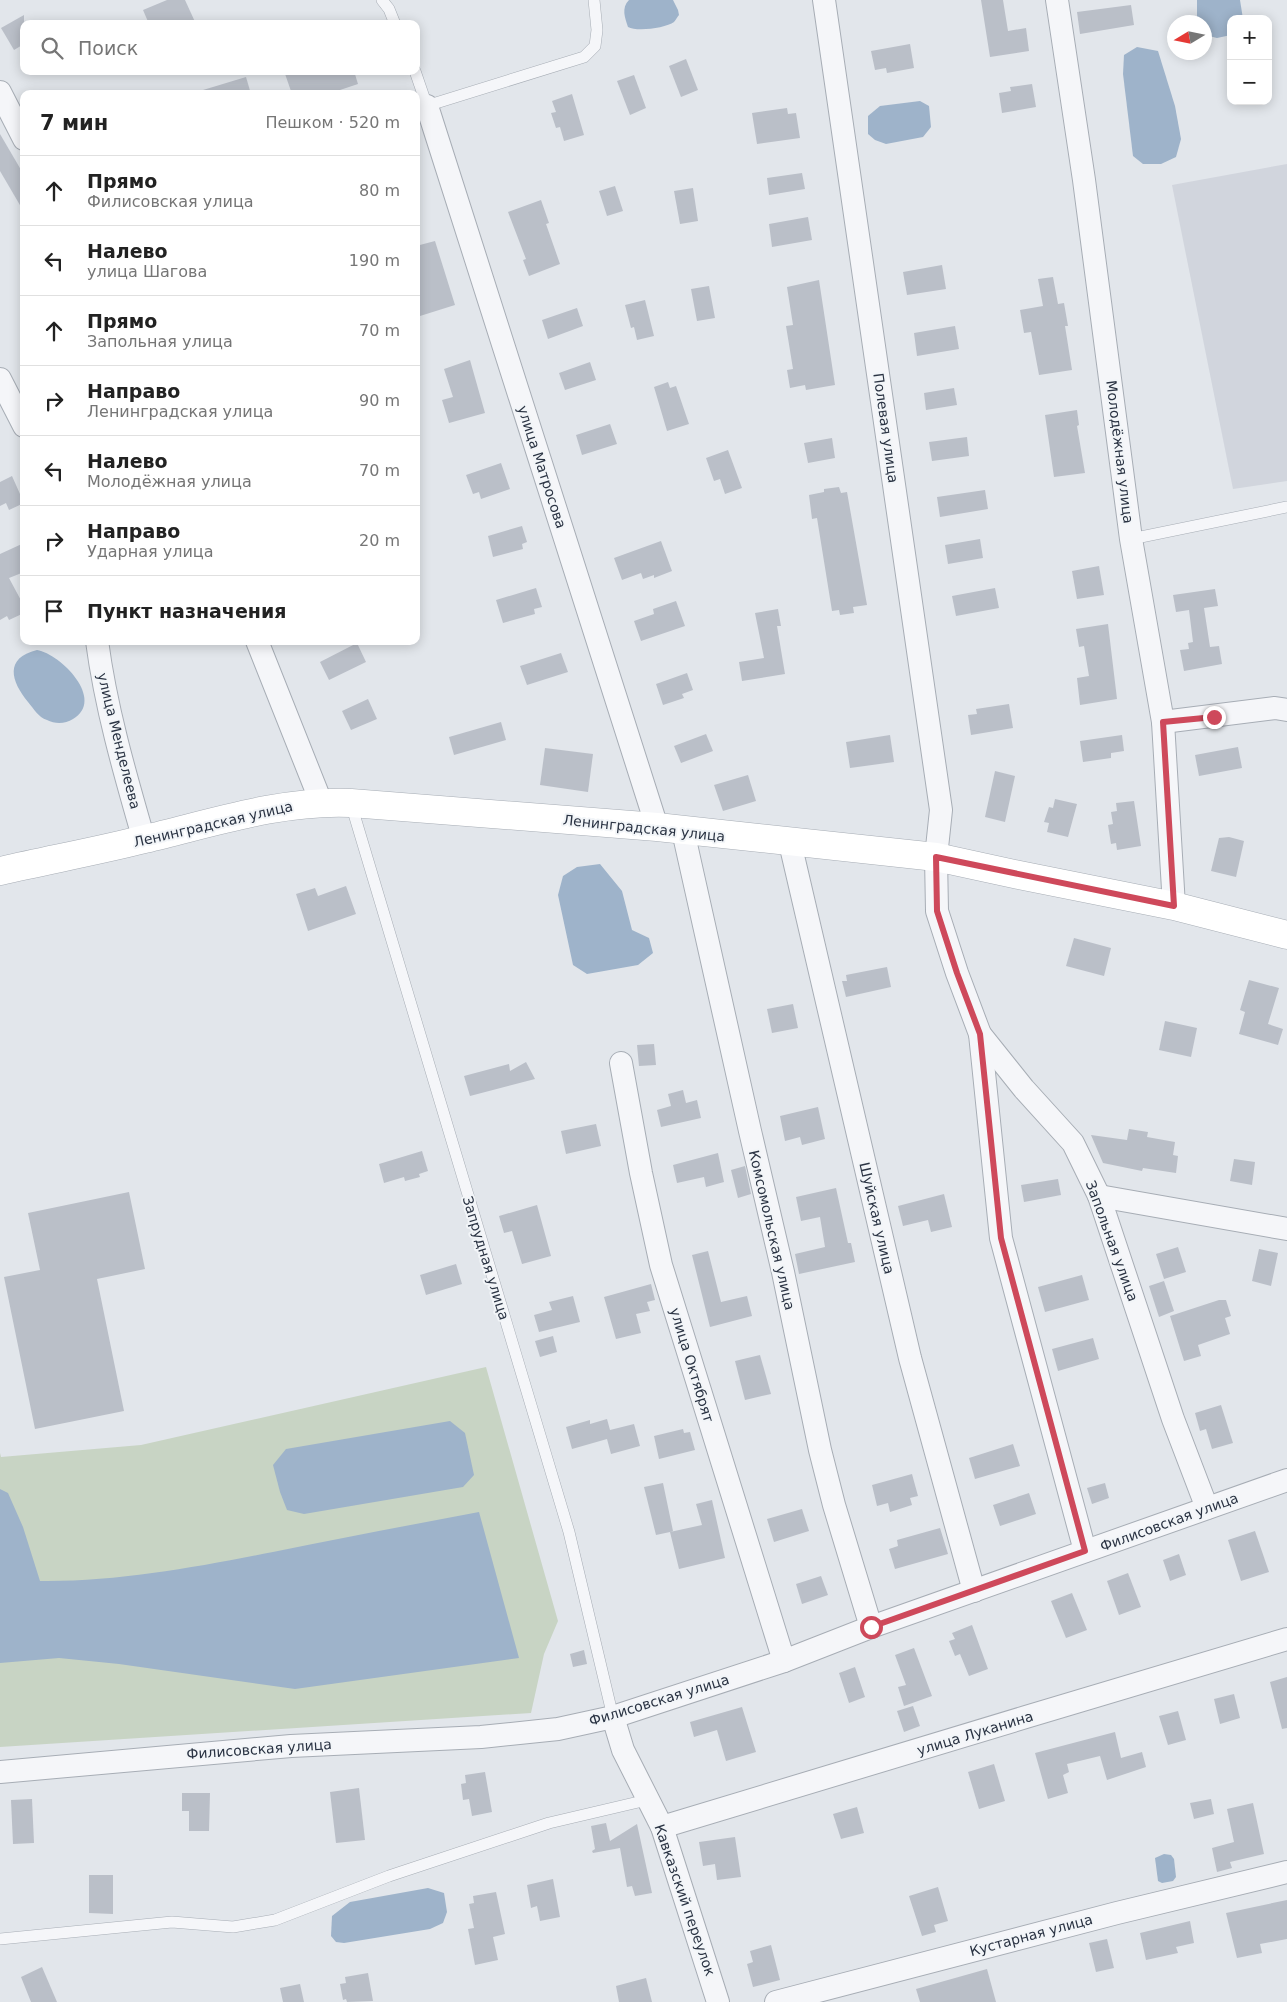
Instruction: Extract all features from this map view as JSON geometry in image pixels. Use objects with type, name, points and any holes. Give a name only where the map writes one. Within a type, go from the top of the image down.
[{"type":"street","name":"Полевая улица","points":[[824,0],[941,810],[936,857]]},
{"type":"street","name":"Молодёжная улица","points":[[1057,0],[1084,180],[1131,539],[1163,722],[1174,906]]},
{"type":"street","points":[[0,92],[20,131]]},
{"type":"street","name":"улица Матросова","points":[[422,107],[656,828]]},
{"type":"street","points":[[0,379],[20,418]]},
{"type":"street","name":"улица Менделеева","points":[[98,645],[101,673],[120,758],[144,840]]},
{"type":"street","points":[[259,645],[321,802]]},
{"type":"street","points":[[1163,722],[1275,708],[1287,710]]},
{"type":"street","name":"Ленинградская улица","points":[[0,871],[144,840],[280,806],[321,802],[350,802],[656,828],[936,857],[1174,906],[1287,935]]},
{"type":"street","name":"Комсомольская улица","points":[[683,831],[783,1272],[820,1450],[834,1505],[871,1627]]},
{"type":"street","name":"Шуйская улица","points":[[790,843],[906,1340],[974,1591]]},
{"type":"street","name":"Запольная улица","points":[[936,857],[937,911],[957,973],[980,1034],[1024,1089],[1073,1144],[1099,1196],[1173,1419],[1207,1508]]},
{"type":"street","points":[[980,1034],[1001,1238],[1085,1551]]},
{"type":"street","name":"улица Октябрят","points":[[621,1063],[641,1173],[661,1265],[784,1661]]},
{"type":"street","points":[[1099,1196],[1287,1229]]},
{"type":"street","name":"Филисовская улица","points":[[0,1772],[139,1758],[291,1746],[481,1736],[558,1729],[613,1717],[784,1661],[871,1627],[1287,1480]]},
{"type":"street","name":"улица Луканина","points":[[662,1828],[1086,1698],[1287,1639]]},
{"type":"street","name":"Кавказский переулок","points":[[613,1717],[623,1750],[662,1828],[718,2002]]},
{"type":"street","name":"Кустарная улица","points":[[776,2002],[1108,1915],[1287,1872]]},
{"type":"lane","points":[[382,0],[389,9],[393,20]]},
{"type":"lane","points":[[422,107],[584,57],[595,46],[594,0]]},
{"type":"lane","points":[[416,75],[419,90]]},
{"type":"lane","points":[[1131,539],[1287,507]]},
{"type":"lane","name":"Запрудная улица","points":[[350,802],[569,1532],[613,1717]]},
{"type":"lane","points":[[0,1939],[172,1922],[232,1927],[275,1920],[389,1876],[530,1830],[647,1800]]},
{"type":"shaded area","points":[[1287,164],[1287,481],[1233,489],[1172,185]]},
{"type":"green space","points":[[486,1367],[558,1621],[544,1654],[531,1713],[0,1747],[0,1453],[1,1457],[141,1445]]},
{"type":"water","points":[[629,0],[673,0],[679,15],[674,22],[665,26],[651,29],[628,27],[624,13],[625,6]]},
{"type":"water","points":[[1197,0],[1240,0],[1242,15],[1227,15],[1227,36],[1217,38],[1212,37],[1212,15],[1197,15]]},
{"type":"water","points":[[1137,47],[1158,51],[1175,106],[1181,139],[1176,157],[1161,164],[1143,164],[1133,156],[1123,74],[1124,55]]},
{"type":"water","points":[[920,101],[929,106],[931,127],[923,137],[886,144],[875,140],[868,134],[868,116],[880,106]]},
{"type":"water","points":[[37,650],[47,653],[68,669],[82,690],[85,701],[82,711],[70,721],[57,723],[41,717],[36,713],[18,686],[14,671],[15,664],[26,654]]},
{"type":"water","points":[[600,864],[622,891],[632,930],[649,938],[653,953],[638,965],[587,974],[573,965],[558,895],[563,876],[577,867]]},
{"type":"water","points":[[450,1421],[465,1433],[474,1475],[463,1487],[304,1514],[287,1510],[273,1465],[286,1449]]},
{"type":"water","points":[[0,1489],[8,1493],[23,1527],[40,1581],[99,1579],[186,1568],[479,1512],[519,1658],[295,1689],[119,1664],[59,1658],[0,1663]]},
{"type":"water","points":[[1164,1854],[1171,1855],[1174,1859],[1176,1877],[1173,1881],[1162,1883],[1158,1881],[1155,1858]]},
{"type":"water","points":[[428,1888],[444,1893],[447,1912],[443,1923],[430,1929],[344,1943],[336,1942],[331,1936],[332,1916],[350,1902]]},
{"type":"building","points":[[167,0],[185,0],[194,20],[147,20],[143,10]]},
{"type":"building","points":[[981,0],[1003,0],[1008,31],[1026,28],[1029,51],[990,57]]},
{"type":"building","points":[[1131,5],[1134,25],[1080,34],[1077,12]]},
{"type":"building","points":[[24,15],[24,20],[20,20],[20,46],[14,50],[1,28]]},
{"type":"building","points":[[910,44],[914,68],[887,73],[886,68],[875,70],[871,51]]},
{"type":"building","points":[[686,59],[698,90],[681,97],[669,66]]},
{"type":"building","points":[[285,75],[355,75],[358,84],[340,90],[291,90]]},
{"type":"building","points":[[634,75],[646,108],[630,115],[617,81]]},
{"type":"building","points":[[246,77],[250,90],[203,90]]},
{"type":"building","points":[[1032,84],[1036,107],[1002,113],[999,93],[1011,91],[1010,87]]},
{"type":"building","points":[[572,94],[584,135],[564,141],[560,127],[556,128],[551,113],[556,112],[552,101]]},
{"type":"building","points":[[787,108],[788,114],[796,113],[800,138],[757,144],[752,113]]},
{"type":"building","points":[[0,134],[20,168],[20,205],[0,171]]},
{"type":"building","points":[[802,173],[805,189],[769,195],[767,178]]},
{"type":"building","points":[[615,186],[623,211],[607,216],[599,191]]},
{"type":"building","points":[[693,188],[698,221],[680,224],[674,191]]},
{"type":"building","points":[[541,200],[549,223],[546,224],[560,264],[529,276],[523,260],[526,259],[508,212]]},
{"type":"building","points":[[808,217],[812,240],[772,247],[769,224]]},
{"type":"building","points":[[435,241],[455,305],[420,316],[420,245]]},
{"type":"building","points":[[942,265],[946,289],[907,295],[903,272]]},
{"type":"building","points":[[1053,277],[1058,304],[1064,303],[1068,326],[1065,326],[1072,370],[1039,375],[1031,332],[1024,333],[1020,310],[1043,306],[1038,279]]},
{"type":"building","points":[[819,280],[835,385],[806,390],[805,385],[790,388],[787,370],[793,369],[786,326],[793,325],[787,287]]},
{"type":"building","points":[[709,286],[715,318],[697,321],[691,289]]},
{"type":"building","points":[[645,300],[654,336],[637,340],[634,327],[631,328],[625,305]]},
{"type":"building","points":[[577,308],[583,326],[548,339],[542,320]]},
{"type":"building","points":[[955,326],[959,349],[917,356],[914,333]]},
{"type":"building","points":[[470,360],[485,413],[449,423],[442,400],[453,397],[444,369]]},
{"type":"building","points":[[590,362],[596,380],[565,390],[559,373]]},
{"type":"building","points":[[668,382],[670,388],[676,386],[689,424],[667,431],[654,387]]},
{"type":"building","points":[[954,388],[957,405],[926,410],[924,393]]},
{"type":"building","points":[[1077,410],[1079,425],[1077,426],[1085,473],[1054,477],[1045,415]]},
{"type":"building","points":[[610,424],[617,444],[582,455],[576,435]]},
{"type":"building","points":[[967,437],[969,456],[932,461],[929,442]]},
{"type":"building","points":[[832,438],[835,458],[808,463],[804,443]]},
{"type":"building","points":[[728,450],[742,488],[725,494],[720,479],[714,481],[706,458]]},
{"type":"building","points":[[501,463],[510,489],[481,499],[479,492],[473,494],[466,475]]},
{"type":"building","points":[[12,476],[20,494],[20,505],[9,510],[6,503],[0,506],[0,482]]},
{"type":"building","points":[[839,487],[841,493],[847,492],[867,605],[853,607],[854,613],[840,615],[839,610],[832,611],[817,518],[812,519],[809,495],[824,492],[824,489]]},
{"type":"building","points":[[985,490],[988,509],[940,517],[937,497]]},
{"type":"building","points":[[522,526],[527,542],[522,544],[523,549],[493,557],[488,536]]},
{"type":"building","points":[[980,539],[983,558],[948,564],[945,545]]},
{"type":"building","points":[[661,541],[672,571],[654,578],[654,575],[643,579],[641,573],[622,580],[614,558]]},
{"type":"building","points":[[20,545],[20,574],[9,578],[20,599],[20,615],[9,620],[7,616],[0,620],[0,554]]},
{"type":"building","points":[[1099,566],[1104,595],[1077,599],[1072,571]]},
{"type":"building","points":[[536,588],[542,607],[534,609],[535,614],[503,623],[496,600]]},
{"type":"building","points":[[995,588],[999,608],[956,616],[952,596]]},
{"type":"building","points":[[1215,589],[1218,606],[1204,608],[1210,647],[1219,646],[1222,664],[1184,671],[1180,650],[1189,649],[1188,643],[1193,642],[1189,610],[1176,612],[1173,595]]},
{"type":"building","points":[[676,601],[685,626],[641,641],[634,621],[654,614],[653,609]]},
{"type":"building","points":[[778,609],[781,626],[777,626],[785,674],[742,681],[739,662],[764,658],[755,613]]},
{"type":"building","points":[[1108,624],[1117,699],[1080,705],[1077,678],[1089,676],[1084,646],[1079,647],[1076,629]]},
{"type":"building","points":[[353,645],[358,645],[366,662],[329,680],[320,662]]},
{"type":"building","points":[[561,653],[568,672],[527,685],[520,666]]},
{"type":"building","points":[[687,673],[693,690],[682,694],[684,698],[663,705],[656,684]]},
{"type":"building","points":[[368,699],[377,719],[351,730],[342,711]]},
{"type":"building","points":[[1009,704],[1013,728],[971,735],[968,715],[977,714],[976,709]]},
{"type":"building","points":[[501,722],[506,740],[454,755],[449,737]]},
{"type":"building","points":[[706,734],[713,751],[681,763],[674,746]]},
{"type":"building","points":[[890,735],[894,762],[850,768],[846,742]]},
{"type":"building","points":[[1122,735],[1124,751],[1111,753],[1111,758],[1083,762],[1080,741]]},
{"type":"building","points":[[1238,747],[1242,768],[1199,776],[1195,755]]},
{"type":"building","points":[[545,748],[593,754],[588,792],[540,785]]},
{"type":"building","points":[[995,771],[1015,776],[1005,822],[985,817]]},
{"type":"building","points":[[748,775],[756,801],[723,811],[714,785]]},
{"type":"building","points":[[1055,799],[1077,804],[1068,837],[1047,832],[1049,823],[1044,822],[1049,807],[1053,808]]},
{"type":"building","points":[[1134,801],[1141,846],[1117,850],[1116,843],[1111,844],[1108,825],[1113,824],[1111,812],[1117,811],[1116,803]]},
{"type":"building","points":[[1229,837],[1244,841],[1236,877],[1211,871],[1219,838]]},
{"type":"building","points":[[346,886],[356,914],[308,931],[296,894],[315,888],[318,896]]},
{"type":"building","points":[[1074,938],[1111,948],[1104,976],[1066,966]]},
{"type":"building","points":[[887,967],[891,987],[846,997],[842,981],[847,981],[846,975]]},
{"type":"building","points":[[1249,980],[1279,988],[1268,1024],[1283,1029],[1278,1045],[1239,1034],[1245,1012],[1240,1010]]},
{"type":"building","points":[[793,1004],[798,1028],[772,1033],[767,1009]]},
{"type":"building","points":[[1165,1021],[1197,1028],[1191,1057],[1159,1050]]},
{"type":"building","points":[[654,1044],[656,1065],[639,1066],[637,1045]]},
{"type":"building","points":[[526,1062],[535,1079],[470,1096],[464,1076],[509,1064],[510,1071]]},
{"type":"building","points":[[683,1090],[686,1103],[697,1100],[701,1118],[661,1127],[657,1110],[671,1106],[668,1094]]},
{"type":"building","points":[[818,1107],[825,1139],[802,1145],[800,1137],[785,1141],[780,1116]]},
{"type":"building","points":[[596,1124],[601,1146],[566,1154],[561,1131]]},
{"type":"building","points":[[1129,1129],[1148,1132],[1147,1137],[1175,1142],[1173,1155],[1178,1156],[1176,1173],[1143,1168],[1142,1171],[1103,1163],[1091,1135],[1127,1140]]},
{"type":"building","points":[[422,1151],[428,1171],[419,1174],[420,1177],[405,1181],[404,1177],[384,1183],[379,1164]]},
{"type":"building","points":[[718,1153],[724,1182],[706,1187],[704,1177],[677,1183],[673,1165]]},
{"type":"building","points":[[1234,1159],[1255,1162],[1252,1185],[1230,1181]]},
{"type":"building","points":[[745,1166],[751,1194],[738,1198],[731,1170]]},
{"type":"building","points":[[1058,1179],[1061,1195],[1024,1202],[1021,1185]]},
{"type":"building","points":[[836,1188],[848,1243],[851,1243],[855,1262],[799,1274],[795,1254],[825,1247],[820,1217],[801,1221],[796,1197]]},
{"type":"building","points":[[129,1192],[145,1269],[97,1279],[124,1411],[35,1429],[4,1277],[40,1270],[28,1213]]},
{"type":"building","points":[[944,1194],[952,1227],[931,1232],[928,1220],[903,1226],[898,1206]]},
{"type":"building","points":[[537,1205],[551,1256],[522,1264],[512,1231],[504,1233],[499,1216]]},
{"type":"building","points":[[1178,1247],[1186,1272],[1164,1279],[1156,1254]]},
{"type":"building","points":[[1259,1249],[1278,1253],[1271,1286],[1252,1281]]},
{"type":"building","points":[[708,1251],[721,1302],[747,1296],[752,1316],[710,1327],[692,1255]]},
{"type":"building","points":[[456,1264],[462,1284],[426,1295],[420,1275]]},
{"type":"building","points":[[1082,1275],[1089,1300],[1045,1312],[1038,1287]]},
{"type":"building","points":[[1164,1281],[1174,1311],[1159,1317],[1149,1286]]},
{"type":"building","points":[[651,1284],[655,1300],[647,1302],[650,1311],[636,1314],[641,1333],[616,1339],[604,1297]]},
{"type":"building","points":[[573,1296],[580,1322],[539,1332],[534,1315],[552,1310],[549,1302]]},
{"type":"building","points":[[1219,1300],[1226,1300],[1231,1316],[1225,1318],[1230,1334],[1198,1345],[1201,1356],[1184,1361],[1170,1316]]},
{"type":"building","points":[[553,1336],[557,1352],[540,1357],[535,1341]]},
{"type":"building","points":[[1093,1338],[1099,1359],[1058,1371],[1052,1349]]},
{"type":"building","points":[[760,1355],[771,1394],[745,1400],[735,1361]]},
{"type":"building","points":[[1221,1405],[1233,1443],[1212,1449],[1206,1429],[1200,1431],[1195,1413]]},
{"type":"building","points":[[607,1419],[610,1430],[634,1424],[640,1446],[611,1454],[607,1439],[572,1449],[566,1427],[590,1420],[590,1424]]},
{"type":"building","points":[[683,1429],[684,1433],[690,1432],[695,1450],[659,1459],[654,1436]]},
{"type":"building","points":[[1013,1444],[1020,1466],[975,1479],[969,1458]]},
{"type":"building","points":[[912,1474],[918,1496],[910,1498],[912,1505],[890,1512],[888,1503],[877,1506],[872,1485]]},
{"type":"building","points":[[663,1483],[673,1531],[656,1535],[644,1487]]},
{"type":"building","points":[[1105,1483],[1109,1498],[1092,1504],[1087,1488]]},
{"type":"building","points":[[1029,1493],[1036,1514],[1000,1526],[993,1505]]},
{"type":"building","points":[[712,1500],[725,1558],[679,1569],[670,1532],[702,1525],[696,1504]]},
{"type":"building","points":[[802,1509],[809,1531],[774,1542],[767,1519]]},
{"type":"building","points":[[940,1528],[948,1554],[895,1569],[889,1549],[898,1546],[897,1540]]},
{"type":"building","points":[[1255,1531],[1269,1572],[1241,1581],[1228,1540]]},
{"type":"building","points":[[1179,1554],[1186,1575],[1170,1581],[1163,1560]]},
{"type":"building","points":[[1128,1573],[1141,1607],[1119,1615],[1107,1581]]},
{"type":"building","points":[[821,1576],[828,1595],[802,1604],[796,1584]]},
{"type":"building","points":[[1072,1593],[1087,1630],[1066,1638],[1051,1601]]},
{"type":"building","points":[[972,1625],[988,1669],[969,1676],[960,1654],[955,1656],[949,1641],[955,1639],[952,1633]]},
{"type":"building","points":[[914,1648],[932,1696],[904,1706],[898,1687],[906,1685],[895,1655]]},
{"type":"building","points":[[584,1650],[587,1664],[573,1667],[570,1654]]},
{"type":"building","points":[[855,1667],[865,1697],[849,1703],[839,1673]]},
{"type":"building","points":[[1287,1677],[1287,1728],[1282,1729],[1270,1682]]},
{"type":"building","points":[[1234,1694],[1240,1718],[1220,1724],[1214,1699]]},
{"type":"building","points":[[913,1706],[920,1726],[904,1732],[897,1711]]},
{"type":"building","points":[[742,1707],[756,1752],[726,1761],[717,1730],[694,1737],[690,1722]]},
{"type":"building","points":[[1178,1711],[1186,1740],[1168,1745],[1159,1716]]},
{"type":"building","points":[[1115,1732],[1121,1758],[1142,1752],[1146,1767],[1107,1780],[1100,1756],[1067,1764],[1069,1772],[1063,1775],[1068,1793],[1048,1799],[1035,1753]]},
{"type":"building","points":[[994,1764],[1005,1801],[979,1809],[968,1772]]},
{"type":"building","points":[[485,1772],[492,1812],[472,1816],[469,1799],[463,1800],[461,1784],[466,1783],[465,1775]]},
{"type":"building","points":[[359,1788],[365,1840],[336,1843],[330,1792]]},
{"type":"building","points":[[182,1793],[210,1793],[209,1831],[189,1831],[189,1811],[182,1811]]},
{"type":"building","points":[[32,1799],[34,1843],[13,1844],[11,1800]]},
{"type":"building","points":[[1211,1799],[1214,1814],[1194,1819],[1190,1803]]},
{"type":"building","points":[[1253,1803],[1264,1854],[1230,1862],[1232,1868],[1217,1872],[1212,1848],[1234,1842],[1227,1809]]},
{"type":"building","points":[[857,1807],[864,1833],[841,1839],[833,1814]]},
{"type":"building","points":[[606,1823],[610,1841],[637,1824],[652,1893],[635,1896],[632,1886],[627,1887],[620,1848],[593,1853],[592,1851],[595,1849],[591,1826]]},
{"type":"building","points":[[735,1837],[741,1877],[717,1880],[715,1864],[703,1866],[699,1842]]},
{"type":"building","points":[[89,1875],[113,1875],[113,1914],[89,1913]]},
{"type":"building","points":[[553,1879],[560,1917],[540,1921],[537,1906],[531,1908],[527,1885]]},
{"type":"building","points":[[938,1887],[948,1921],[934,1925],[936,1932],[922,1936],[909,1896]]},
{"type":"building","points":[[496,1892],[505,1934],[493,1937],[498,1960],[475,1965],[468,1929],[474,1928],[469,1904],[474,1903],[473,1896]]},
{"type":"building","points":[[1287,1900],[1287,1939],[1260,1944],[1262,1953],[1237,1958],[1226,1913]]},
{"type":"building","points":[[1190,1921],[1194,1943],[1176,1947],[1178,1953],[1146,1960],[1140,1933]]},
{"type":"building","points":[[1107,1939],[1114,1968],[1096,1972],[1089,1943]]},
{"type":"building","points":[[771,1945],[780,1980],[753,1987],[747,1964],[753,1962],[750,1951]]},
{"type":"building","points":[[42,1967],[57,2002],[31,2002],[21,1977]]},
{"type":"building","points":[[987,1969],[996,2002],[920,2002],[916,1989]]},
{"type":"building","points":[[368,1973],[373,2001],[347,2002],[346,1999],[343,2000],[340,1984],[346,1983],[345,1977]]},
{"type":"building","points":[[646,1978],[652,2002],[619,2002],[616,1986]]},
{"type":"building","points":[[300,1984],[304,2002],[283,2002],[280,1988]]},
{"type":"route","points":[[871,1627],[1085,1551],[1001,1238],[980,1034],[957,973],[937,911],[936,857],[1174,906],[1163,722],[1214,717]]}]
